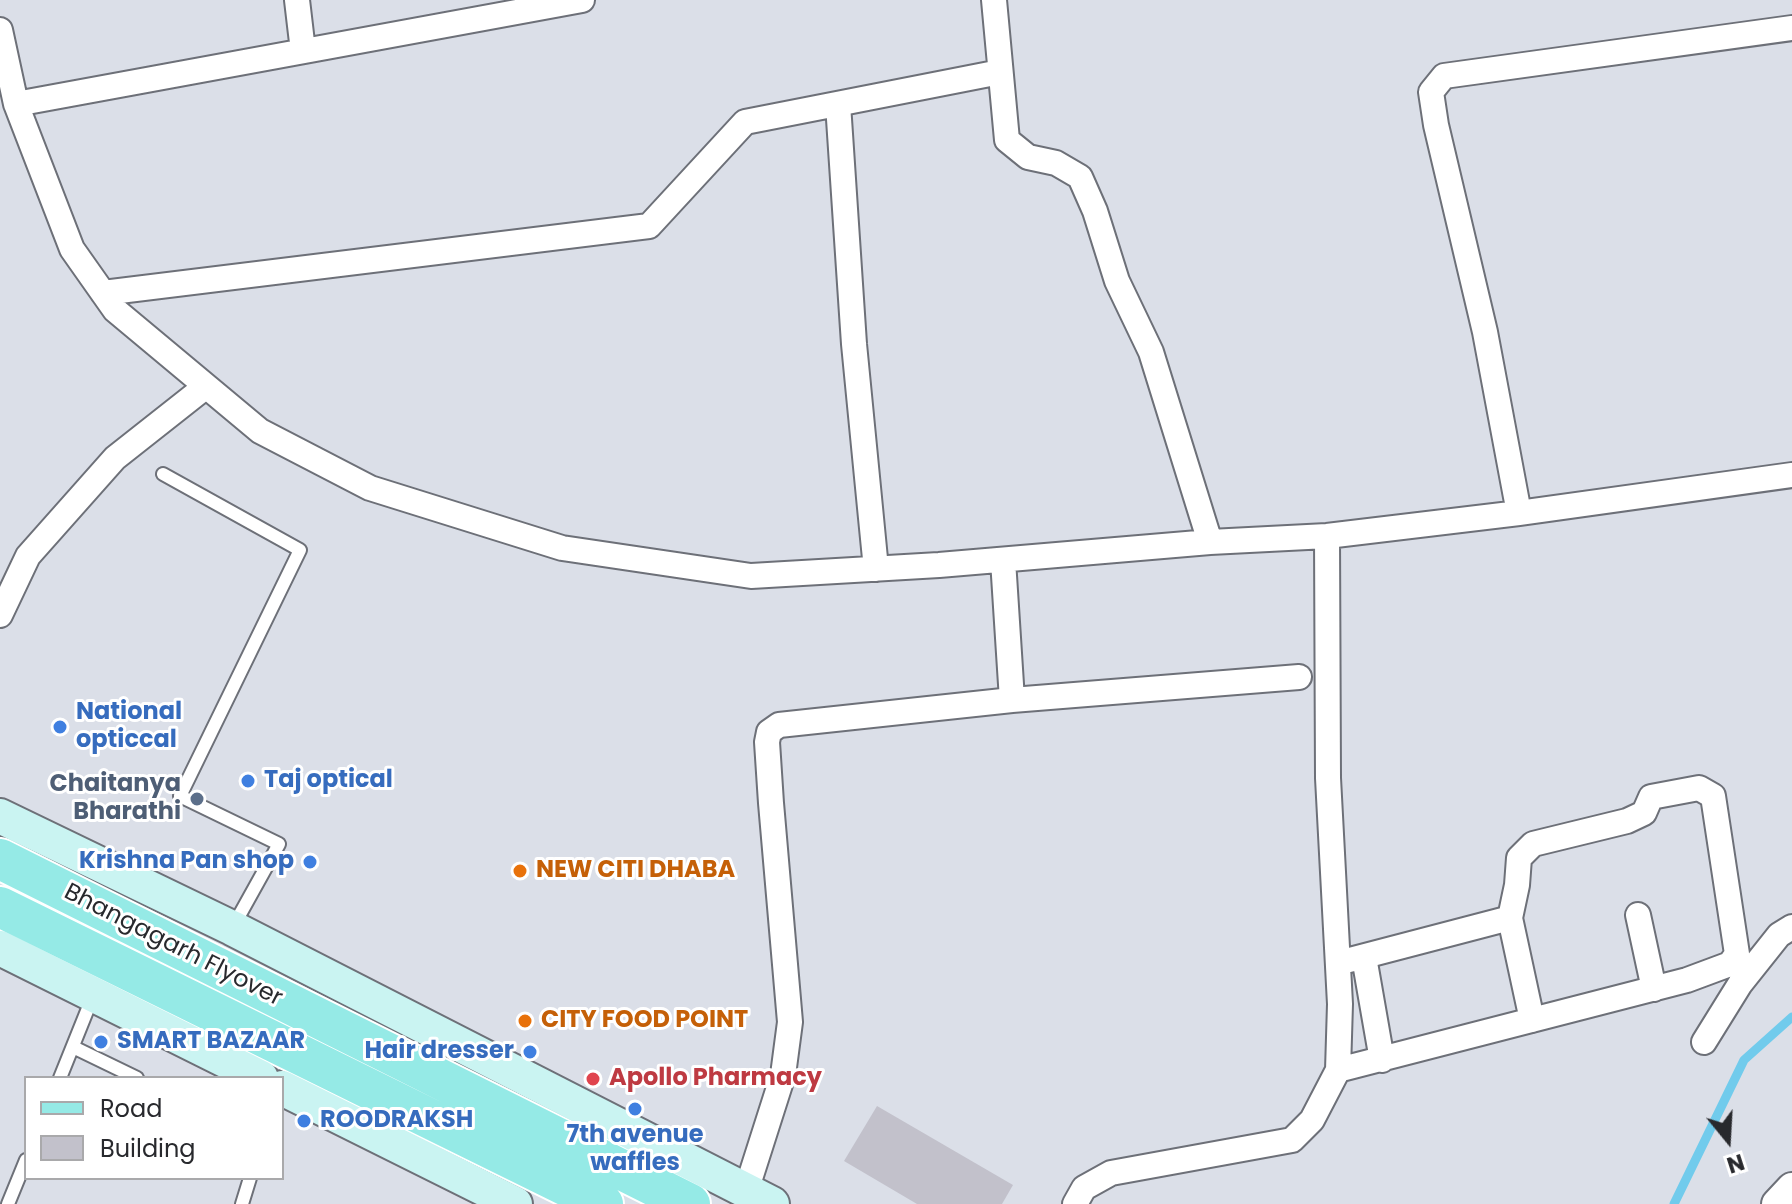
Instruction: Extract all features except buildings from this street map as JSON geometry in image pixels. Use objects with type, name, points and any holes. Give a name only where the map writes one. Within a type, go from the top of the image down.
[{"type":"main road","points":[[0,816],[232,928],[759,1198]]},
{"type":"main road","name":"Bhangagarh Flyover","points":[[0,859],[690,1204]]},
{"type":"main road","name":"Bhangagarh Flyover","points":[[0,907],[603,1204]]},
{"type":"main road","points":[[0,948],[88,1008],[256,1076]]},
{"type":"main road","points":[[284,1089],[515,1204]]},
{"type":"street","points":[[297,0],[303,51]]},
{"type":"street","points":[[16,104],[582,0]]},
{"type":"street","points":[[994,0],[1007,140],[1028,157],[1056,163],[1080,177],[1095,211],[1117,281],[1151,352],[1210,542]]},
{"type":"street","points":[[1519,513],[1485,332],[1431,92],[1444,76],[1792,28]]},
{"type":"street","points":[[0,30],[16,104],[72,249],[115,310],[260,431],[370,488],[562,548],[751,576],[876,569],[1210,542],[1327,536],[1792,475]]},
{"type":"street","points":[[103,293],[649,226],[745,122],[1000,72]]},
{"type":"street","points":[[838,104],[854,344],[876,569]]},
{"type":"street","points":[[0,615],[28,556],[115,458],[205,387]]},
{"type":"street","points":[[1075,1204],[1084,1188],[1111,1173],[1292,1140],[1312,1120],[1338,1070],[1340,1004],[1328,778],[1327,536]]},
{"type":"street","points":[[1003,560],[1012,700]]},
{"type":"street","points":[[759,1198],[790,1022],[769,773],[769,732],[779,725],[1012,700],[1299,677]]},
{"type":"street","points":[[1338,1070],[1654,989],[1730,964],[1737,954],[1713,796],[1699,788],[1651,797],[1644,813],[1627,821],[1533,844],[1519,858],[1510,918],[1532,1020]]},
{"type":"street","points":[[1638,915],[1654,989]]},
{"type":"street","points":[[1338,963],[1510,918]]},
{"type":"street","points":[[1704,1042],[1740,984],[1779,935],[1792,927]]},
{"type":"street","points":[[1364,957],[1382,1060]]},
{"type":"street","points":[[1777,1204],[1792,1188]]},
{"type":"lane","points":[[163,474],[300,550],[180,796],[279,844],[232,928]]},
{"type":"lane","points":[[61,1076],[88,1008]]},
{"type":"lane","points":[[73,1047],[133,1076]]},
{"type":"lane","points":[[8,1204],[24,1165]]},
{"type":"lane","points":[[242,1204],[249,1180]]},
{"type":"waterway","points":[[1674,1204],[1744,1060],[1792,1017]]},
{"type":"place","name":"National opticcal","points":[[60,727]]},
{"type":"place","name":"Taj optical","points":[[248,781]]},
{"type":"place","name":"Chaitanya Bharathi","points":[[197,799]]},
{"type":"place","name":"Krishna Pan shop","points":[[310,862]]},
{"type":"place","name":"NEW CITI DHABA","points":[[520,871]]},
{"type":"place","name":"CITY FOOD POINT","points":[[525,1021]]},
{"type":"place","name":"SMART BAZAAR","points":[[101,1042]]},
{"type":"place","name":"Hair dresser","points":[[530,1052]]},
{"type":"place","name":"Apollo Pharmacy","points":[[593,1079]]},
{"type":"place","name":"7th avenue waffles","points":[[635,1109]]},
{"type":"place","name":"ROODRAKSH","points":[[304,1121]]}]
